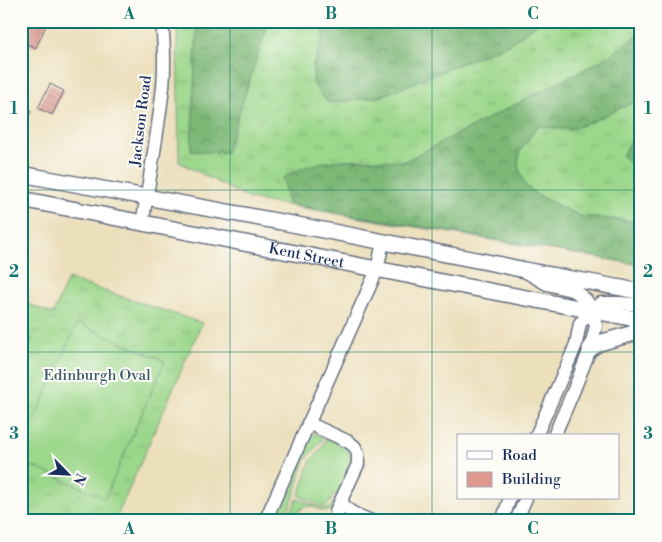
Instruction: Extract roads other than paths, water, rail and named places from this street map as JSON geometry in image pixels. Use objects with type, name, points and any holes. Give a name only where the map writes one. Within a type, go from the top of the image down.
[{"type":"main road","name":"Kent Street","points":[[21,174],[641,292]]},
{"type":"main road","name":"Kent Street","points":[[21,199],[641,320]]},
{"type":"main road","points":[[590,349],[599,343],[641,331]]},
{"type":"street","name":"Jackson Road","points":[[142,224],[163,86],[164,49],[162,21]]},
{"type":"street","points":[[264,521],[377,270],[383,242]]},
{"type":"street","name":"Kent Street","points":[[522,269],[547,284],[575,291],[586,300],[592,310],[601,303],[641,305]]},
{"type":"street","points":[[555,434],[590,349],[596,326],[592,310]]},
{"type":"street","points":[[537,434],[576,344],[580,323],[592,310]]},
{"type":"street","points":[[308,423],[349,442],[357,450],[358,464],[336,511],[337,517],[341,521]]},
{"type":"street","points":[[502,521],[509,500]]},
{"type":"street","points":[[516,521],[525,500]]},
{"type":"street","points":[[342,501],[347,509],[371,521]]},
{"type":"park label","name":"Edinburgh Oval","points":[[97,375]]}]
